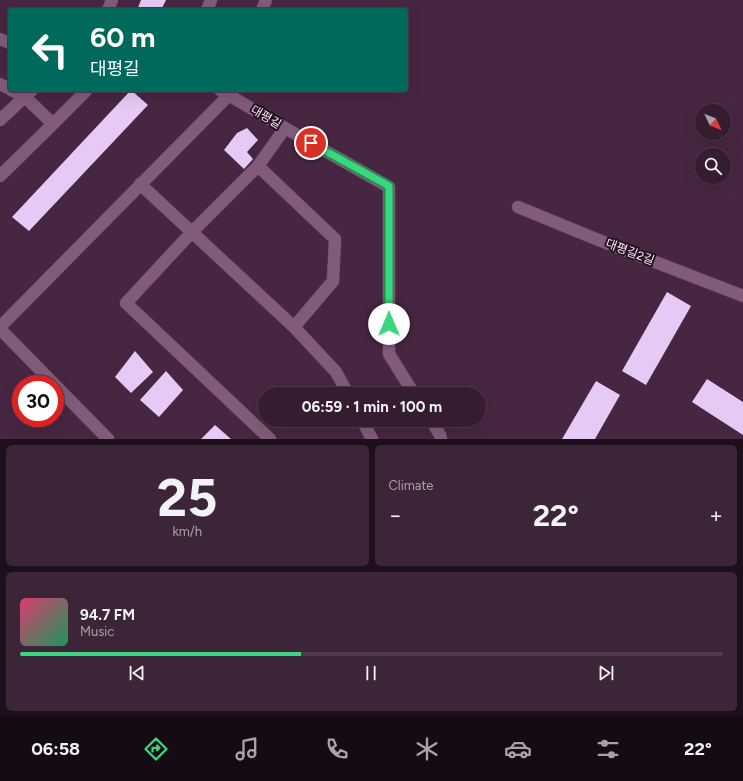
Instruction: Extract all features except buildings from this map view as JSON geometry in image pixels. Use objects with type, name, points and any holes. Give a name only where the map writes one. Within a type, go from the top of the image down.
[{"type":"street","points":[[0,176],[85,92]]},
{"type":"street","points":[[45,375],[0,328],[140,184],[226,92]]},
{"type":"street","name":"대평길","points":[[226,92],[285,128],[389,186],[389,354],[410,387]]},
{"type":"street","points":[[0,120],[29,94],[53,124]]},
{"type":"street","points":[[270,439],[126,303],[192,232],[258,166],[285,128]]},
{"type":"street","points":[[258,166],[335,239],[332,281],[294,326]]},
{"type":"street","points":[[140,184],[294,326],[336,372],[344,387]]},
{"type":"street","name":"대평길2길","points":[[518,207],[743,296]]},
{"type":"street","points":[[64,395],[108,439]]},
{"type":"street","points":[[366,427],[372,439]]},
{"type":"street","points":[[435,427],[441,439]]},
{"type":"route","points":[[311,143],[389,186],[389,324]]}]
